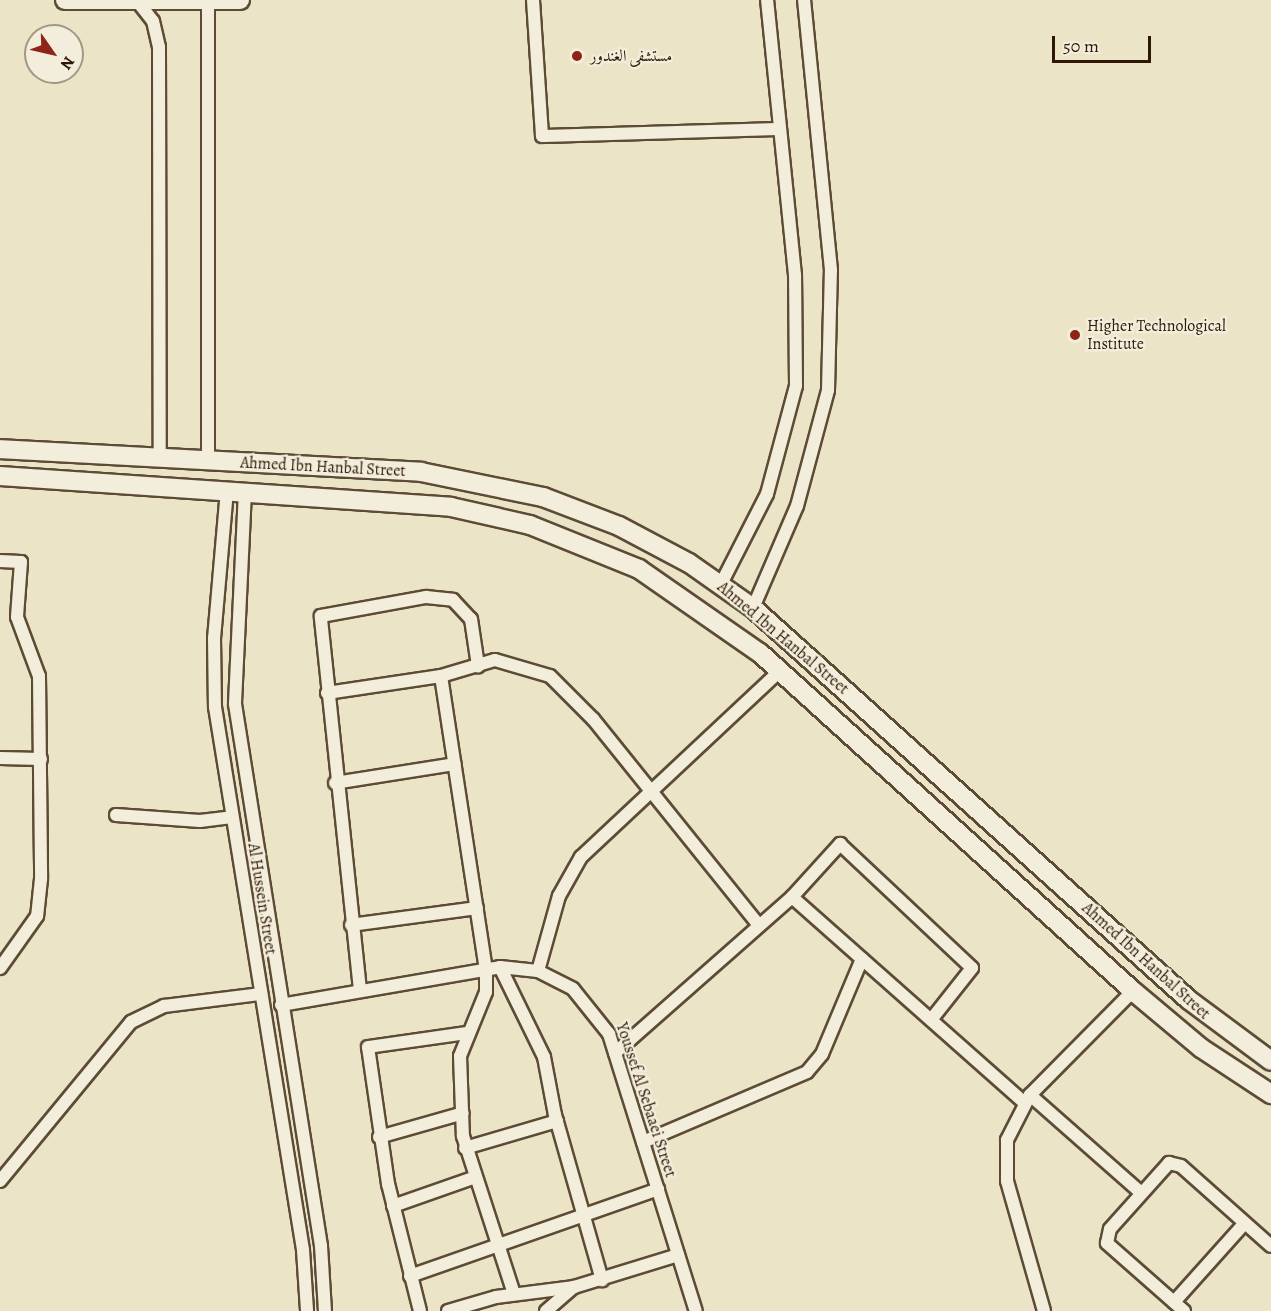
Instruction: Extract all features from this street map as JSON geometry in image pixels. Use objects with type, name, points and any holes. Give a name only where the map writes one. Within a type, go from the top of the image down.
[{"type":"street","points":[[65,0],[138,2],[240,0]]},
{"type":"street","points":[[533,0],[542,136],[780,129]]},
{"type":"street","points":[[721,584],[767,494],[796,386],[800,331],[767,0]]},
{"type":"street","points":[[753,608],[797,506],[828,390],[831,270],[804,0]]},
{"type":"street","points":[[138,2],[153,21],[159,47],[160,458]]},
{"type":"street","points":[[208,2],[208,461]]},
{"type":"street","name":"Ahmed Ibn Hanbal Street","points":[[0,449],[422,472],[503,486],[619,526],[721,584],[753,608],[1189,1000],[1271,1061]]},
{"type":"street","name":"Ahmed Ibn Hanbal Street","points":[[0,476],[411,501],[495,515],[569,538],[639,569],[781,670],[1133,991],[1201,1048],[1271,1094]]},
{"type":"street","points":[[495,515],[503,486]]},
{"type":"street","name":"Al Hussein Street","points":[[236,491],[234,645],[237,724],[321,1246],[325,1311]]},
{"type":"street","name":"Al Hussein Street","points":[[236,491],[214,638],[218,729],[303,1250],[307,1311]]},
{"type":"street","points":[[0,561],[21,562],[17,617],[39,676],[41,759],[41,897],[29,932],[0,968]]},
{"type":"street","points":[[360,990],[335,783],[321,616],[426,597],[447,598],[464,608],[471,619],[478,666]]},
{"type":"street","points":[[327,693],[441,676],[478,666],[515,662],[550,676],[651,793],[757,923]]},
{"type":"street","points":[[538,971],[558,896],[574,868],[781,670]]},
{"type":"street","points":[[441,676],[486,969],[486,992],[466,1033],[460,1056],[465,1148],[473,1178],[514,1294]]},
{"type":"street","points":[[218,729],[237,724]]},
{"type":"street","points":[[0,758],[41,759]]},
{"type":"street","points":[[335,783],[455,764]]},
{"type":"street","points":[[914,790],[933,769]]},
{"type":"street","points":[[116,815],[200,821],[232,817]]},
{"type":"street","points":[[615,1053],[757,923],[792,897],[840,844],[900,897],[972,968],[931,1020]]},
{"type":"street","points":[[792,897],[931,1020],[1141,1193]]},
{"type":"street","points":[[351,925],[477,908]]},
{"type":"street","points":[[643,1142],[807,1072],[822,1054],[862,959]]},
{"type":"street","points":[[500,967],[544,1057],[557,1121],[602,1280]]},
{"type":"street","name":"Youssef Al Sebaaei Street","points":[[281,1005],[500,967],[538,971],[587,1002],[615,1053],[696,1311]]},
{"type":"street","points":[[1044,1311],[1005,1161],[1010,1130],[1027,1099],[1133,991]]},
{"type":"street","points":[[0,1181],[131,1022],[164,1006],[261,994]]},
{"type":"street","points":[[420,1311],[393,1206],[379,1137],[368,1047],[466,1033]]},
{"type":"street","points":[[379,1137],[463,1113]]},
{"type":"street","points":[[465,1148],[557,1121]]},
{"type":"street","points":[[1184,1311],[1107,1243],[1110,1229],[1164,1167],[1176,1162],[1271,1246]]},
{"type":"street","points":[[393,1206],[473,1178]]},
{"type":"street","points":[[410,1276],[658,1189]]},
{"type":"street","points":[[1174,1302],[1245,1223]]},
{"type":"street","points":[[303,1250],[321,1246]]},
{"type":"street","points":[[448,1311],[514,1294],[574,1287],[678,1256]]},
{"type":"street","points":[[546,1311],[574,1287]]},
{"type":"place","name":"مستشفى الغندور","points":[[577,56]]},
{"type":"place","name":"Higher Technological Institute","points":[[1075,335]]}]
